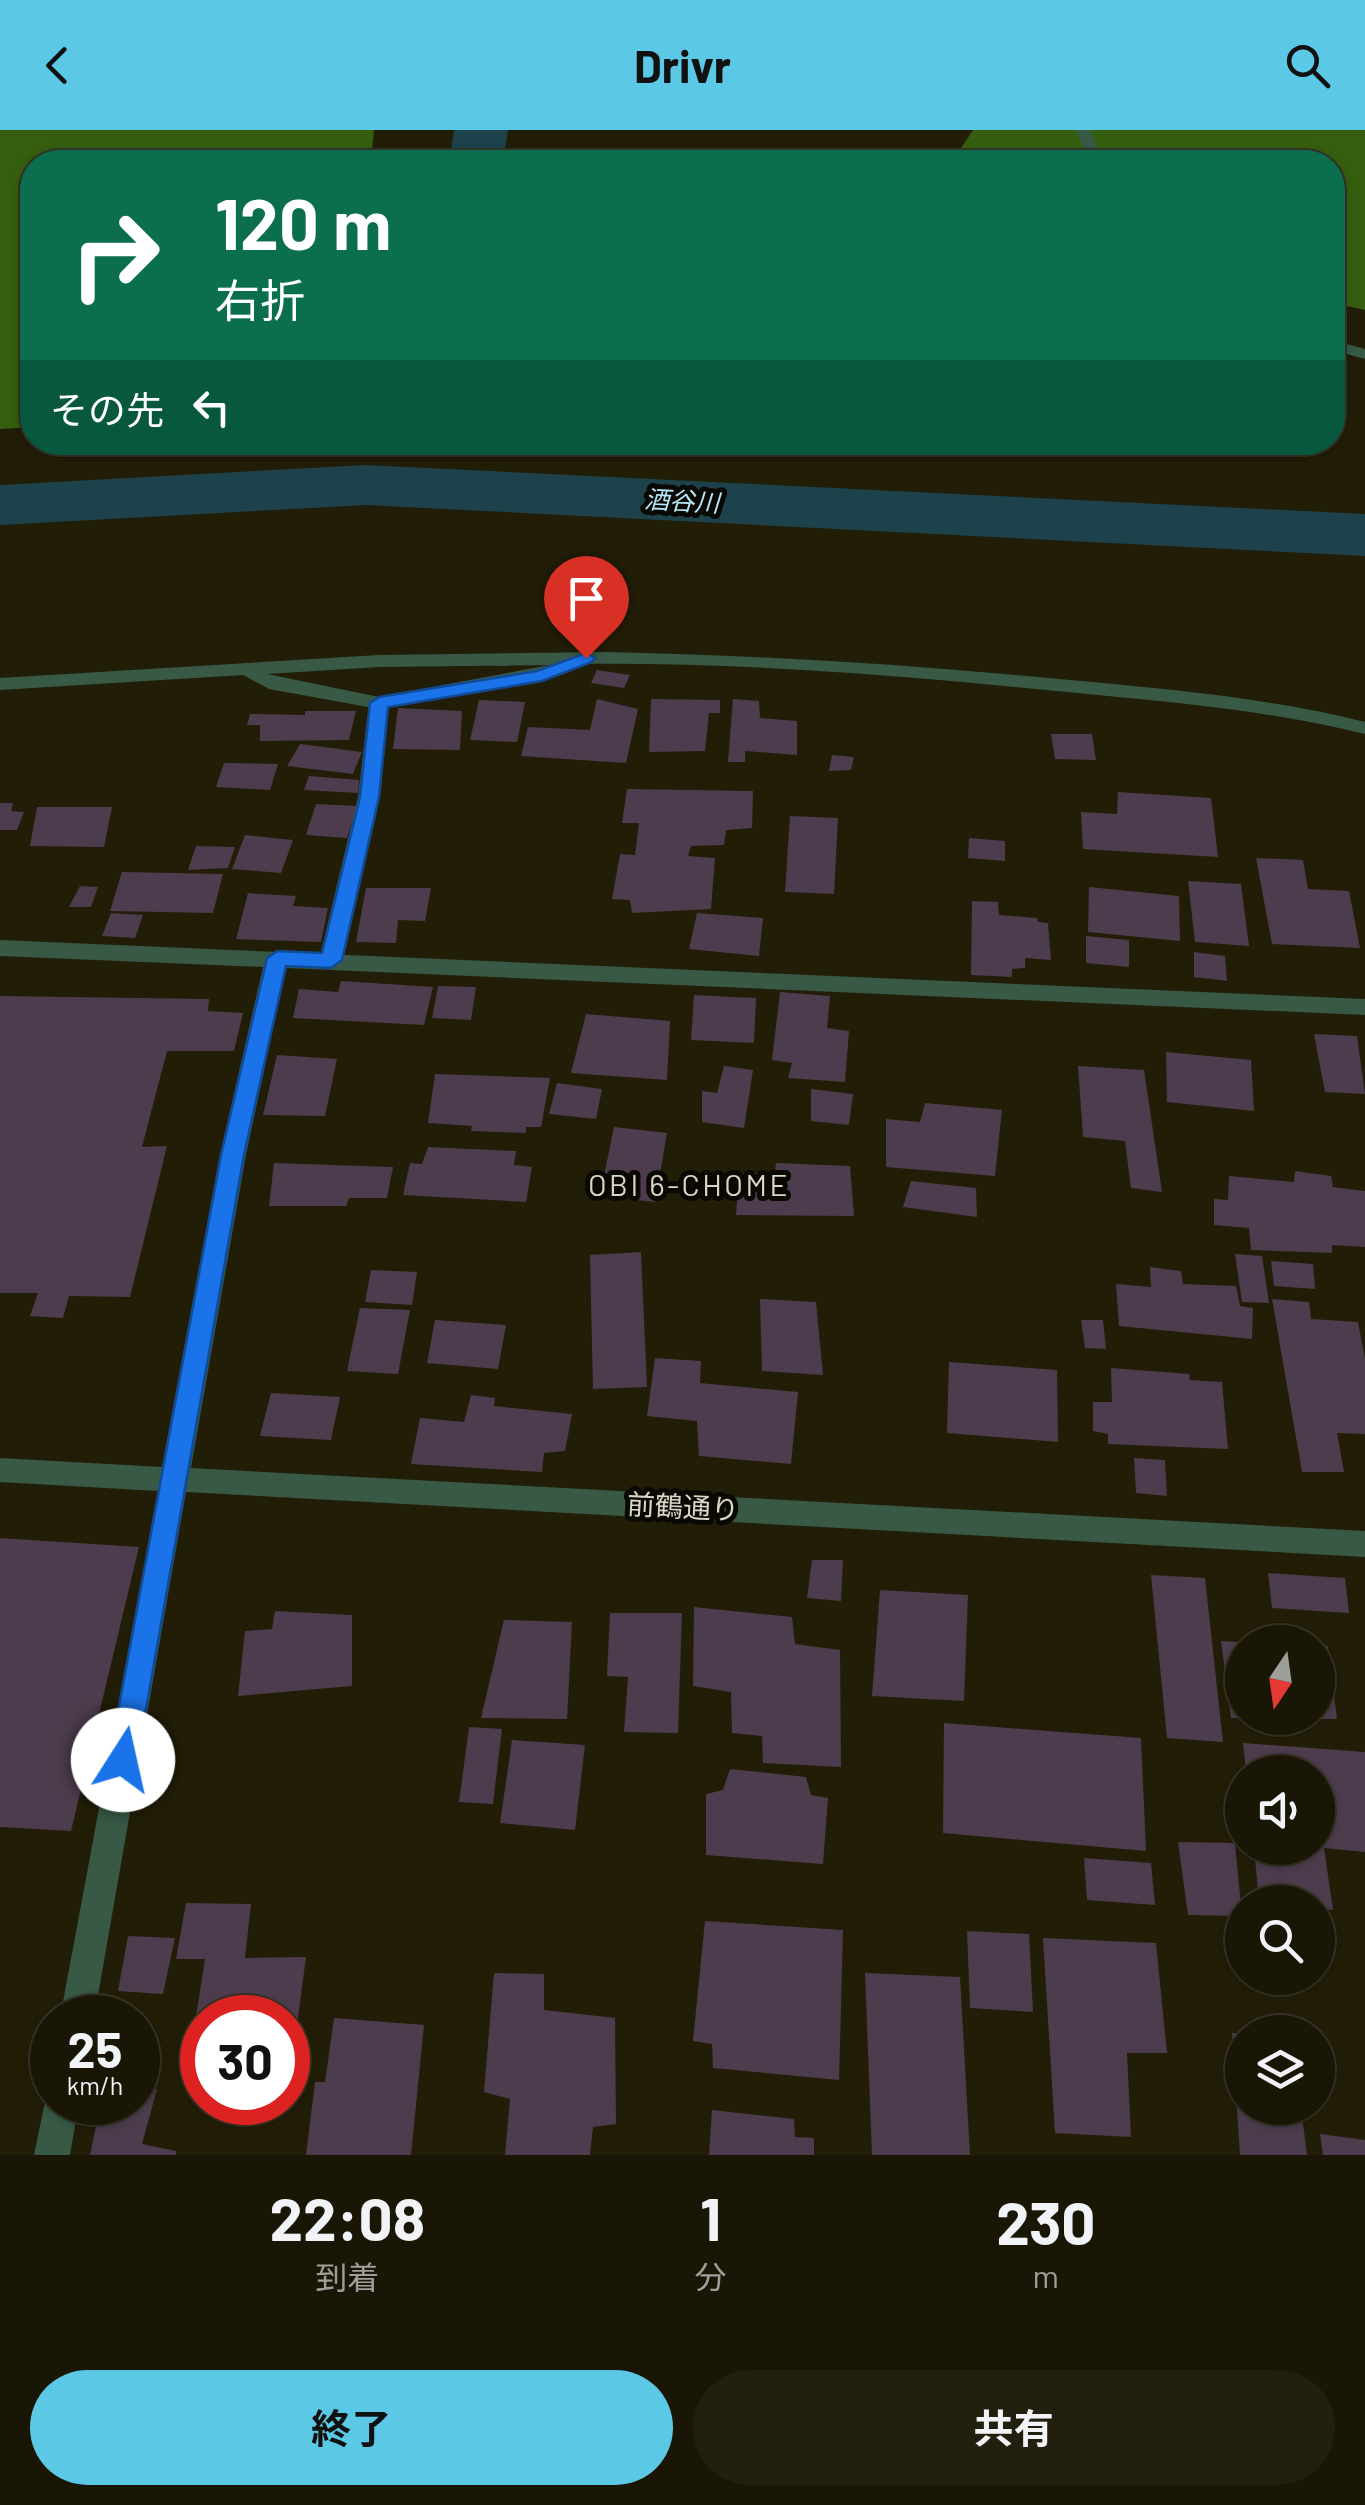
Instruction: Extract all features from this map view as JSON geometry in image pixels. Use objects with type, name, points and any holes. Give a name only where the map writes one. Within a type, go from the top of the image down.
[{"type":"street","points":[[244,670],[269,683],[379,703],[542,676],[586,658]]},
{"type":"street","points":[[0,684],[379,661],[744,661],[930,672],[1288,709],[1365,728]]},
{"type":"street","points":[[331,960],[370,797],[379,703]]},
{"type":"street","points":[[0,948],[1365,1006]]},
{"type":"street","points":[[81,1995],[233,1155],[277,958]]},
{"type":"street","name":"前鶴通り","points":[[0,1470],[1365,1544]]},
{"type":"street","points":[[52,2155],[58,2125]]},
{"type":"green space","points":[[0,130],[374,130],[372,150],[20,150],[20,428],[0,429]]},
{"type":"green space","points":[[973,130],[1365,130],[1365,310],[1345,306],[1345,150],[960,150]]},
{"type":"building","points":[[597,670],[630,675],[624,688],[591,683]]},
{"type":"building","points":[[597,699],[638,709],[626,763],[521,756],[528,727],[590,730]]},
{"type":"building","points":[[651,699],[720,700],[720,713],[709,713],[705,751],[649,752]]},
{"type":"building","points":[[733,699],[759,701],[760,718],[797,721],[797,755],[745,751],[745,762],[728,762]]},
{"type":"building","points":[[479,700],[525,702],[517,742],[470,740]]},
{"type":"building","points":[[398,708],[462,711],[460,750],[393,749]]},
{"type":"building","points":[[305,711],[356,711],[349,740],[260,741],[260,725],[247,725],[250,714],[305,715]]},
{"type":"building","points":[[1051,734],[1092,734],[1096,760],[1055,759]]},
{"type":"building","points":[[300,744],[362,752],[353,774],[287,766]]},
{"type":"building","points":[[832,755],[854,757],[851,770],[829,771]]},
{"type":"building","points":[[224,763],[278,764],[270,790],[216,787]]},
{"type":"building","points":[[309,776],[359,780],[358,793],[304,790]]},
{"type":"building","points":[[627,789],[753,791],[752,828],[726,830],[724,845],[691,846],[688,856],[715,858],[711,909],[632,913],[630,900],[612,899],[620,854],[635,855],[639,823],[622,823]]},
{"type":"building","points":[[1118,792],[1211,798],[1218,857],[1083,849],[1081,812],[1117,814]]},
{"type":"building","points":[[0,803],[13,803],[11,811],[24,812],[17,830],[0,830]]},
{"type":"building","points":[[316,804],[357,806],[347,838],[306,835]]},
{"type":"building","points":[[37,807],[112,807],[104,847],[30,846]]},
{"type":"building","points":[[790,816],[838,818],[834,894],[785,892]]},
{"type":"building","points":[[245,835],[293,840],[281,873],[232,869]]},
{"type":"building","points":[[969,838],[1005,841],[1005,861],[968,858]]},
{"type":"building","points":[[196,846],[235,847],[228,868],[188,870]]},
{"type":"building","points":[[1256,858],[1303,860],[1308,889],[1349,891],[1360,948],[1272,944]]},
{"type":"building","points":[[122,872],[223,874],[213,913],[110,911]]},
{"type":"building","points":[[1188,881],[1241,884],[1249,946],[1195,942]]},
{"type":"building","points":[[80,886],[98,887],[91,907],[69,907]]},
{"type":"building","points":[[1089,887],[1179,896],[1180,941],[1088,932]]},
{"type":"building","points":[[366,888],[431,888],[425,921],[398,920],[396,943],[356,942]]},
{"type":"building","points":[[248,893],[296,896],[293,906],[328,908],[321,942],[236,939]]},
{"type":"building","points":[[972,901],[998,902],[999,915],[1037,918],[1038,922],[1048,923],[1051,960],[1025,958],[1025,968],[1012,969],[1012,977],[971,975]]},
{"type":"building","points":[[111,913],[143,915],[135,938],[102,936]]},
{"type":"building","points":[[697,913],[763,918],[759,956],[689,949]]},
{"type":"building","points":[[1086,936],[1129,940],[1129,967],[1086,963]]},
{"type":"building","points":[[1194,952],[1225,956],[1227,981],[1194,977]]},
{"type":"building","points":[[341,981],[433,987],[424,1025],[293,1018],[299,989],[338,992]]},
{"type":"building","points":[[438,986],[476,987],[471,1020],[432,1018]]},
{"type":"building","points":[[780,992],[830,996],[827,1028],[849,1031],[845,1082],[788,1078],[792,1063],[772,1060]]},
{"type":"building","points":[[694,995],[756,998],[754,1043],[691,1040]]},
{"type":"building","points":[[0,996],[209,999],[208,1011],[243,1013],[234,1051],[167,1051],[142,1147],[167,1146],[130,1297],[69,1296],[63,1318],[30,1316],[38,1293],[0,1293]]},
{"type":"building","points":[[586,1014],[670,1021],[667,1080],[571,1073]]},
{"type":"building","points":[[1314,1034],[1357,1036],[1365,1094],[1325,1092]]},
{"type":"building","points":[[1166,1052],[1251,1060],[1254,1111],[1167,1102]]},
{"type":"building","points":[[277,1055],[337,1059],[325,1116],[263,1115]]},
{"type":"building","points":[[724,1066],[753,1070],[744,1128],[702,1122],[702,1091],[717,1093]]},
{"type":"building","points":[[1078,1066],[1144,1070],[1162,1192],[1131,1188],[1125,1141],[1083,1137]]},
{"type":"building","points":[[435,1074],[550,1078],[541,1127],[526,1127],[526,1133],[471,1131],[472,1126],[428,1123]]},
{"type":"building","points":[[557,1083],[602,1089],[596,1119],[549,1114]]},
{"type":"building","points":[[811,1089],[853,1094],[849,1125],[811,1121]]},
{"type":"building","points":[[925,1103],[1002,1110],[995,1176],[886,1167],[886,1119],[920,1122]]},
{"type":"building","points":[[614,1127],[667,1133],[655,1202],[636,1200],[638,1193],[601,1190]]},
{"type":"building","points":[[428,1147],[516,1151],[514,1165],[532,1167],[526,1202],[403,1195],[410,1163],[422,1164]]},
{"type":"building","points":[[274,1163],[393,1167],[387,1198],[349,1198],[346,1206],[269,1206]]},
{"type":"building","points":[[776,1163],[850,1166],[854,1216],[736,1215],[739,1174],[775,1172]]},
{"type":"building","points":[[1295,1171],[1331,1176],[1333,1187],[1365,1191],[1365,1247],[1332,1245],[1332,1253],[1251,1250],[1249,1228],[1214,1225],[1214,1199],[1228,1200],[1229,1176],[1294,1182]]},
{"type":"building","points":[[911,1181],[976,1188],[977,1217],[903,1207]]},
{"type":"building","points":[[641,1252],[647,1387],[593,1389],[590,1255]]},
{"type":"building","points":[[1235,1254],[1262,1256],[1269,1303],[1242,1302]]},
{"type":"building","points":[[1271,1261],[1313,1264],[1315,1289],[1274,1286]]},
{"type":"building","points":[[1150,1267],[1181,1271],[1183,1284],[1236,1286],[1240,1306],[1253,1308],[1252,1339],[1119,1326],[1116,1284],[1151,1287]]},
{"type":"building","points":[[371,1270],[417,1272],[412,1305],[365,1302]]},
{"type":"building","points":[[760,1299],[816,1302],[823,1375],[762,1371]]},
{"type":"building","points":[[1272,1299],[1309,1302],[1311,1319],[1358,1322],[1365,1359],[1365,1434],[1337,1433],[1344,1472],[1302,1472]]},
{"type":"building","points":[[360,1308],[410,1310],[398,1374],[347,1371]]},
{"type":"building","points":[[435,1320],[506,1325],[498,1369],[427,1363]]},
{"type":"building","points":[[1081,1320],[1103,1320],[1106,1349],[1085,1348]]},
{"type":"building","points":[[655,1358],[701,1361],[700,1383],[798,1392],[791,1464],[699,1456],[697,1421],[647,1416]]},
{"type":"building","points":[[949,1362],[1057,1370],[1058,1442],[947,1433]]},
{"type":"building","points":[[1111,1368],[1189,1374],[1190,1380],[1222,1382],[1228,1449],[1108,1444],[1108,1434],[1093,1431],[1093,1402],[1112,1402]]},
{"type":"building","points":[[271,1393],[340,1397],[331,1440],[260,1436]]},
{"type":"building","points":[[471,1395],[495,1398],[494,1406],[572,1414],[565,1451],[544,1453],[542,1472],[411,1464],[420,1418],[464,1422]]},
{"type":"building","points":[[1134,1458],[1165,1460],[1167,1496],[1136,1493]]},
{"type":"building","points":[[0,1538],[139,1547],[71,1831],[0,1827]]},
{"type":"building","points":[[812,1560],[843,1560],[841,1601],[807,1598]]},
{"type":"building","points":[[1268,1573],[1345,1578],[1349,1613],[1272,1608]]},
{"type":"building","points":[[1151,1575],[1205,1578],[1223,1742],[1167,1738]]},
{"type":"building","points":[[880,1590],[968,1595],[964,1701],[872,1696]]},
{"type":"building","points":[[694,1607],[792,1617],[795,1644],[840,1650],[841,1767],[763,1763],[762,1736],[732,1733],[731,1692],[693,1686]]},
{"type":"building","points":[[275,1611],[352,1615],[352,1686],[238,1696],[245,1631],[272,1629]]},
{"type":"building","points":[[610,1613],[682,1613],[678,1733],[624,1732],[628,1677],[607,1676]]},
{"type":"building","points":[[504,1620],[572,1622],[567,1719],[481,1718]]},
{"type":"building","points":[[944,1723],[1141,1738],[1146,1851],[943,1833]]},
{"type":"building","points":[[469,1727],[502,1729],[493,1804],[459,1802]]},
{"type":"building","points":[[512,1740],[585,1745],[575,1830],[500,1823]]},
{"type":"building","points":[[1243,1743],[1365,1752],[1365,1852],[1335,1849],[1335,1755],[1244,1755]]},
{"type":"building","points":[[730,1769],[806,1777],[811,1795],[828,1798],[823,1864],[706,1855],[706,1794],[723,1790]]},
{"type":"building","points":[[1178,1842],[1225,1843],[1225,1865],[1237,1865],[1239,1885],[1225,1885],[1225,1916],[1188,1915]]},
{"type":"building","points":[[1084,1858],[1151,1863],[1155,1905],[1087,1900]]},
{"type":"building","points":[[1256,1865],[1326,1865],[1329,1885],[1257,1885]]},
{"type":"building","points":[[186,1903],[251,1904],[245,1958],[306,1957],[301,1995],[199,1995],[205,1959],[176,1959]]},
{"type":"building","points":[[705,1921],[843,1930],[839,2080],[713,2068],[712,2044],[693,2041]]},
{"type":"building","points":[[967,1931],[1029,1934],[1033,2012],[970,2008]]},
{"type":"building","points":[[128,1936],[175,1938],[163,1994],[118,1991]]},
{"type":"building","points":[[1043,1938],[1156,1943],[1167,2053],[1127,2053],[1131,2137],[1055,2133]]},
{"type":"building","points":[[494,1973],[544,1974],[544,2010],[615,2018],[616,2124],[593,2127],[590,2155],[505,2155],[510,2099],[484,2092]]},
{"type":"building","points":[[865,1973],[960,1977],[970,2155],[872,2155]]},
{"type":"building","points":[[334,2018],[424,2025],[411,2155],[306,2155],[315,2082],[325,2082]]},
{"type":"building","points":[[712,2110],[794,2119],[795,2137],[814,2138],[814,2155],[709,2155]]},
{"type":"building","points":[[96,2125],[147,2125],[142,2144],[176,2151],[176,2155],[90,2155]]},
{"type":"building","points":[[1238,2125],[1303,2125],[1307,2155],[1240,2155]]},
{"type":"building","points":[[1320,2134],[1365,2140],[1365,2155],[1323,2155]]},
{"type":"waterway","points":[[478,150],[481,130]]},
{"type":"waterway","name":"酒谷川","points":[[0,505],[366,485],[1365,535]]},
{"type":"district","name":"OBI 6-CHOME","points":[[689,1186]]},
{"type":"route","points":[[123,1760],[233,1155],[277,958],[331,960],[370,797],[379,703],[542,676],[586,658]]}]
